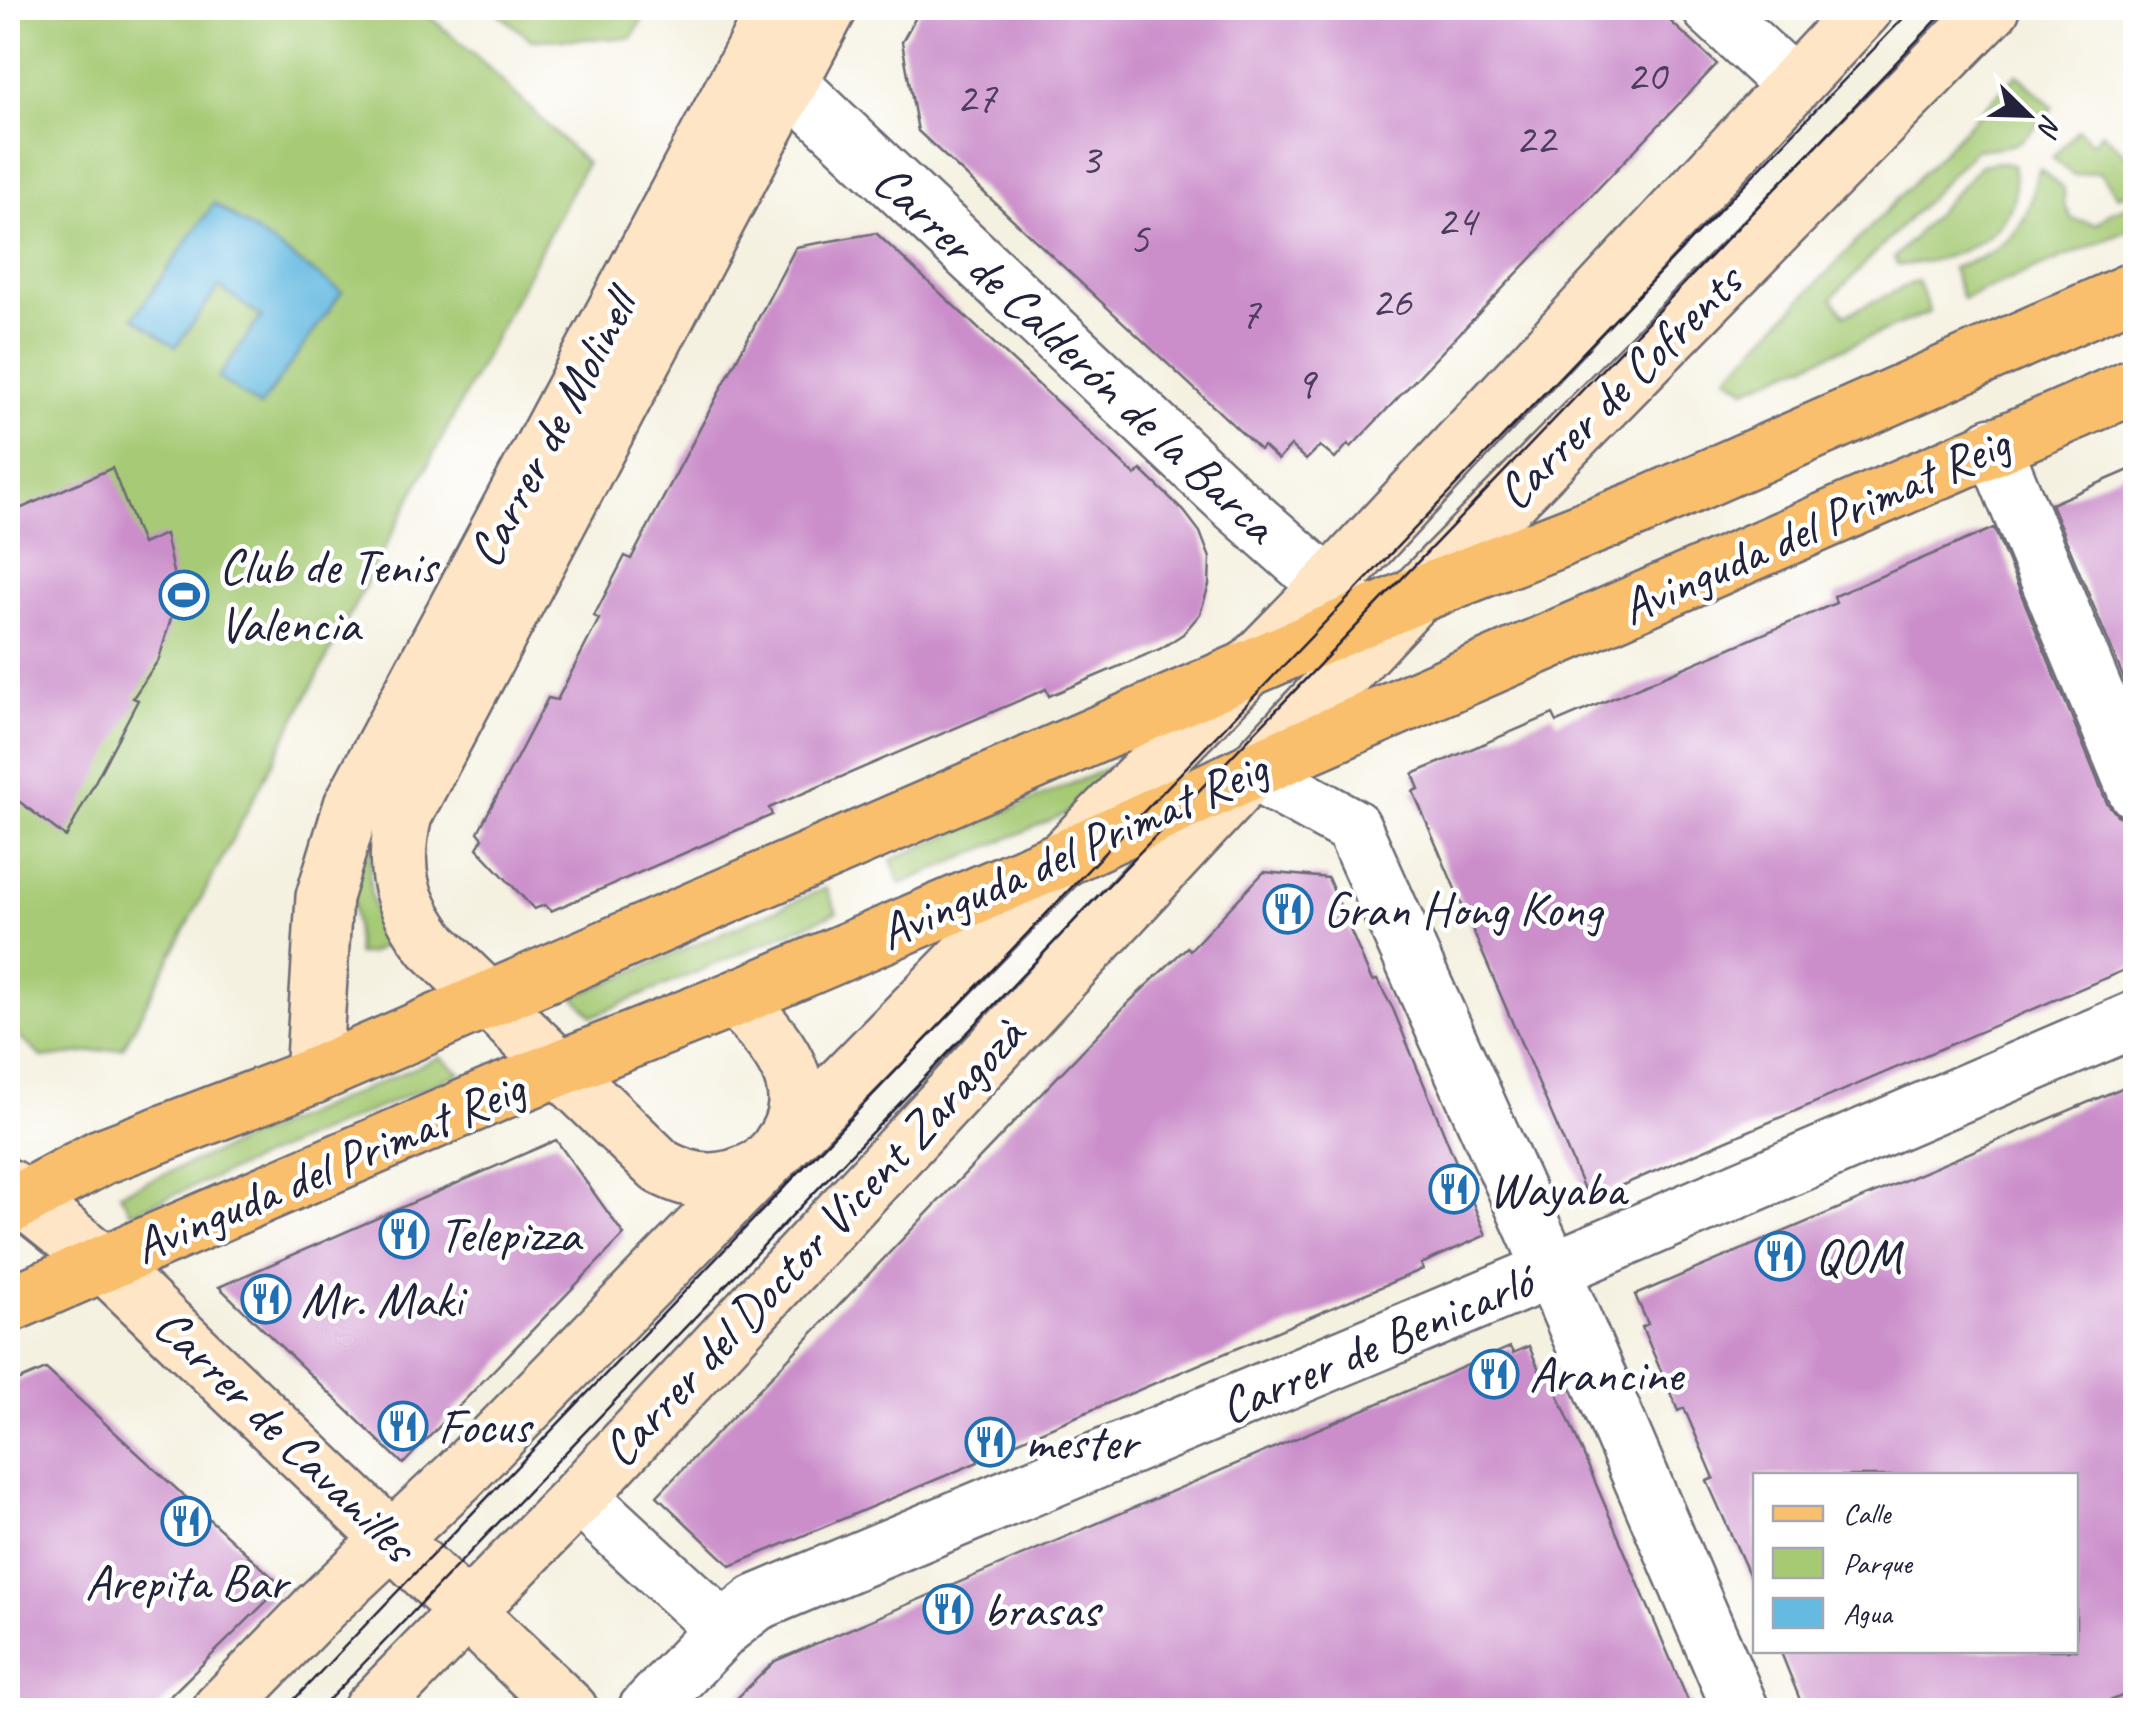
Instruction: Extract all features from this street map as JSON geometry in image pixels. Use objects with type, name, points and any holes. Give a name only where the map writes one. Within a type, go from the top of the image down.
[{"type":"main road","name":"Avinguda del Primat Reig","points":[[13,1198],[101,1157],[313,1076],[1248,670],[1347,603],[1415,596],[1637,509],[2136,289]]},
{"type":"main road","name":"Avinguda del Primat Reig","points":[[8,1305],[1066,857],[1251,771],[2136,385]]},
{"type":"street","points":[[1710,8],[1792,84]]},
{"type":"street","name":"Carrer de Cofrents","points":[[1347,603],[1792,84],[1864,8]]},
{"type":"street","name":"Carrer de Cofrents","points":[[1251,771],[1415,596],[1992,8]]},
{"type":"street","name":"Carrer de Molinell","points":[[766,1161],[728,1181],[682,1178],[661,1167],[433,946],[404,904],[396,874],[404,816],[734,139],[789,83],[809,10]]},
{"type":"street","name":"Carrer de Molinell","points":[[313,1076],[324,898],[352,804],[809,10]]},
{"type":"street","name":"Carrer de Calderón de la Barca","points":[[789,83],[1347,603]]},
{"type":"street","points":[[1994,445],[2136,791]]},
{"type":"street","name":"Carrer del Doctor Vicent Zaragozà","points":[[220,1710],[458,1478],[1248,670]]},
{"type":"street","points":[[1251,771],[1353,827],[1552,1270],[1742,1710]]},
{"type":"street","name":"Carrer del Doctor Vicent Zaragozà","points":[[371,1710],[579,1496],[1251,771]]},
{"type":"street","points":[[734,999],[776,1042],[792,1070],[795,1109],[785,1140],[766,1161]]},
{"type":"street","name":"Carrer de Benicarló","points":[[646,1710],[722,1629],[756,1603],[1552,1270],[2136,1019]]},
{"type":"street","name":"Carrer de Cavanilles","points":[[13,1198],[104,1264],[394,1537],[570,1710]]},
{"type":"street","points":[[579,1496],[722,1629]]},
{"type":"green space","name":"Club de Tenis Valencia","points":[[8,8],[419,8],[472,52],[586,163],[123,1048],[43,1058],[8,1027]]},
{"type":"green space","points":[[492,8],[649,8],[632,38],[531,40]]},
{"type":"green space","points":[[2017,74],[2053,107],[2020,141],[1975,150],[1832,298],[1845,315],[1917,281],[1930,312],[1746,389],[1728,376]]},
{"type":"green space","points":[[2078,129],[2092,143],[2102,132],[2135,164],[2135,190],[2118,196],[2100,172],[2073,175],[2052,158]]},
{"type":"green space","points":[[1981,165],[2013,165],[2015,189],[2009,210],[1998,227],[1962,251],[1897,265],[1894,258]]},
{"type":"green space","points":[[2040,169],[2064,189],[2064,204],[2072,219],[2097,224],[2111,212],[2135,203],[2135,228],[1963,299],[1952,268],[1988,254],[2016,230],[2029,207]]},
{"type":"green space","points":[[1125,761],[1098,800],[901,884],[891,860]]},
{"type":"green space","points":[[384,808],[373,842],[370,876],[374,909],[389,942],[369,954],[357,954],[352,870]]},
{"type":"green space","points":[[826,888],[837,912],[593,1016],[574,997]]},
{"type":"green space","points":[[440,1057],[460,1073],[131,1213],[120,1193]]},
{"type":"water","points":[[214,203],[342,292],[260,407],[218,378],[261,317],[219,287],[176,347],[134,317]]},
{"type":"building","points":[[921,8],[1656,8],[1717,64],[1351,447],[1348,444],[1335,459],[1320,446],[1306,460],[1291,446],[1278,460],[1263,446],[1260,450],[918,131],[902,42]]},
{"type":"building","points":[[876,233],[1135,475],[1141,470],[1184,511],[1200,532],[1210,558],[1209,585],[1200,614],[1183,634],[1160,649],[1049,696],[1046,689],[769,808],[772,815],[551,911],[545,905],[534,909],[477,848],[483,838],[478,832],[548,698],[557,700],[599,619],[594,616],[625,556],[631,559],[796,247]]},
{"type":"building","points":[[2136,467],[2136,708],[2051,504]]},
{"type":"building","points":[[112,468],[142,544],[165,534],[174,577],[174,608],[159,659],[133,698],[138,700],[66,837],[8,793],[8,514]]},
{"type":"building","points":[[1994,528],[2107,803],[2118,816],[2136,822],[2136,965],[1604,1193],[1602,1188],[1586,1194],[1413,791],[1419,789],[1413,774],[1553,714],[1557,722],[1836,603],[1834,596]]},
{"type":"building","points":[[1264,872],[1328,878],[1372,981],[1377,980],[1393,1009],[1486,1235],[1421,1264],[1423,1269],[1012,1444],[975,1454],[978,1462],[731,1566],[657,1496],[1128,1003],[1187,947],[1190,950]]},
{"type":"building","points":[[2136,1082],[2136,1690],[2089,1710],[1804,1710],[1781,1653],[2078,1653],[2078,1473],[1753,1473],[1753,1583],[1707,1481],[1714,1478],[1684,1408],[1678,1411],[1642,1327],[1648,1324],[1635,1295]]},
{"type":"building","points":[[556,1140],[624,1235],[403,1464],[219,1287]]},
{"type":"building","points":[[1529,1346],[1540,1372],[1547,1369],[1692,1710],[725,1710],[775,1661],[1510,1347],[1513,1353]]},
{"type":"building","points":[[46,1369],[282,1586],[156,1710],[8,1710],[8,1385]]},
{"type":"tram line","points":[[284,1710],[1913,8]]},
{"type":"tram line","points":[[319,1710],[1948,8]]},
{"type":"place","name":"Club de Tenis Valencia","points":[[184,595]]},
{"type":"place","name":"Gran Hong Kong","points":[[1288,909]]},
{"type":"place","name":"Wayaba","points":[[1454,1189]]},
{"type":"place","name":"Telepizza","points":[[404,1234]]},
{"type":"place","name":"QOM","points":[[1780,1256]]},
{"type":"place","name":"Mr. Maki","points":[[266,1299]]},
{"type":"place","name":"Arancine","points":[[1494,1374]]},
{"type":"place","name":"Focus","points":[[403,1426]]},
{"type":"place","name":"mester","points":[[990,1442]]},
{"type":"place","name":"Arepita Bar","points":[[186,1521]]},
{"type":"place","name":"brasas","points":[[948,1609]]}]
